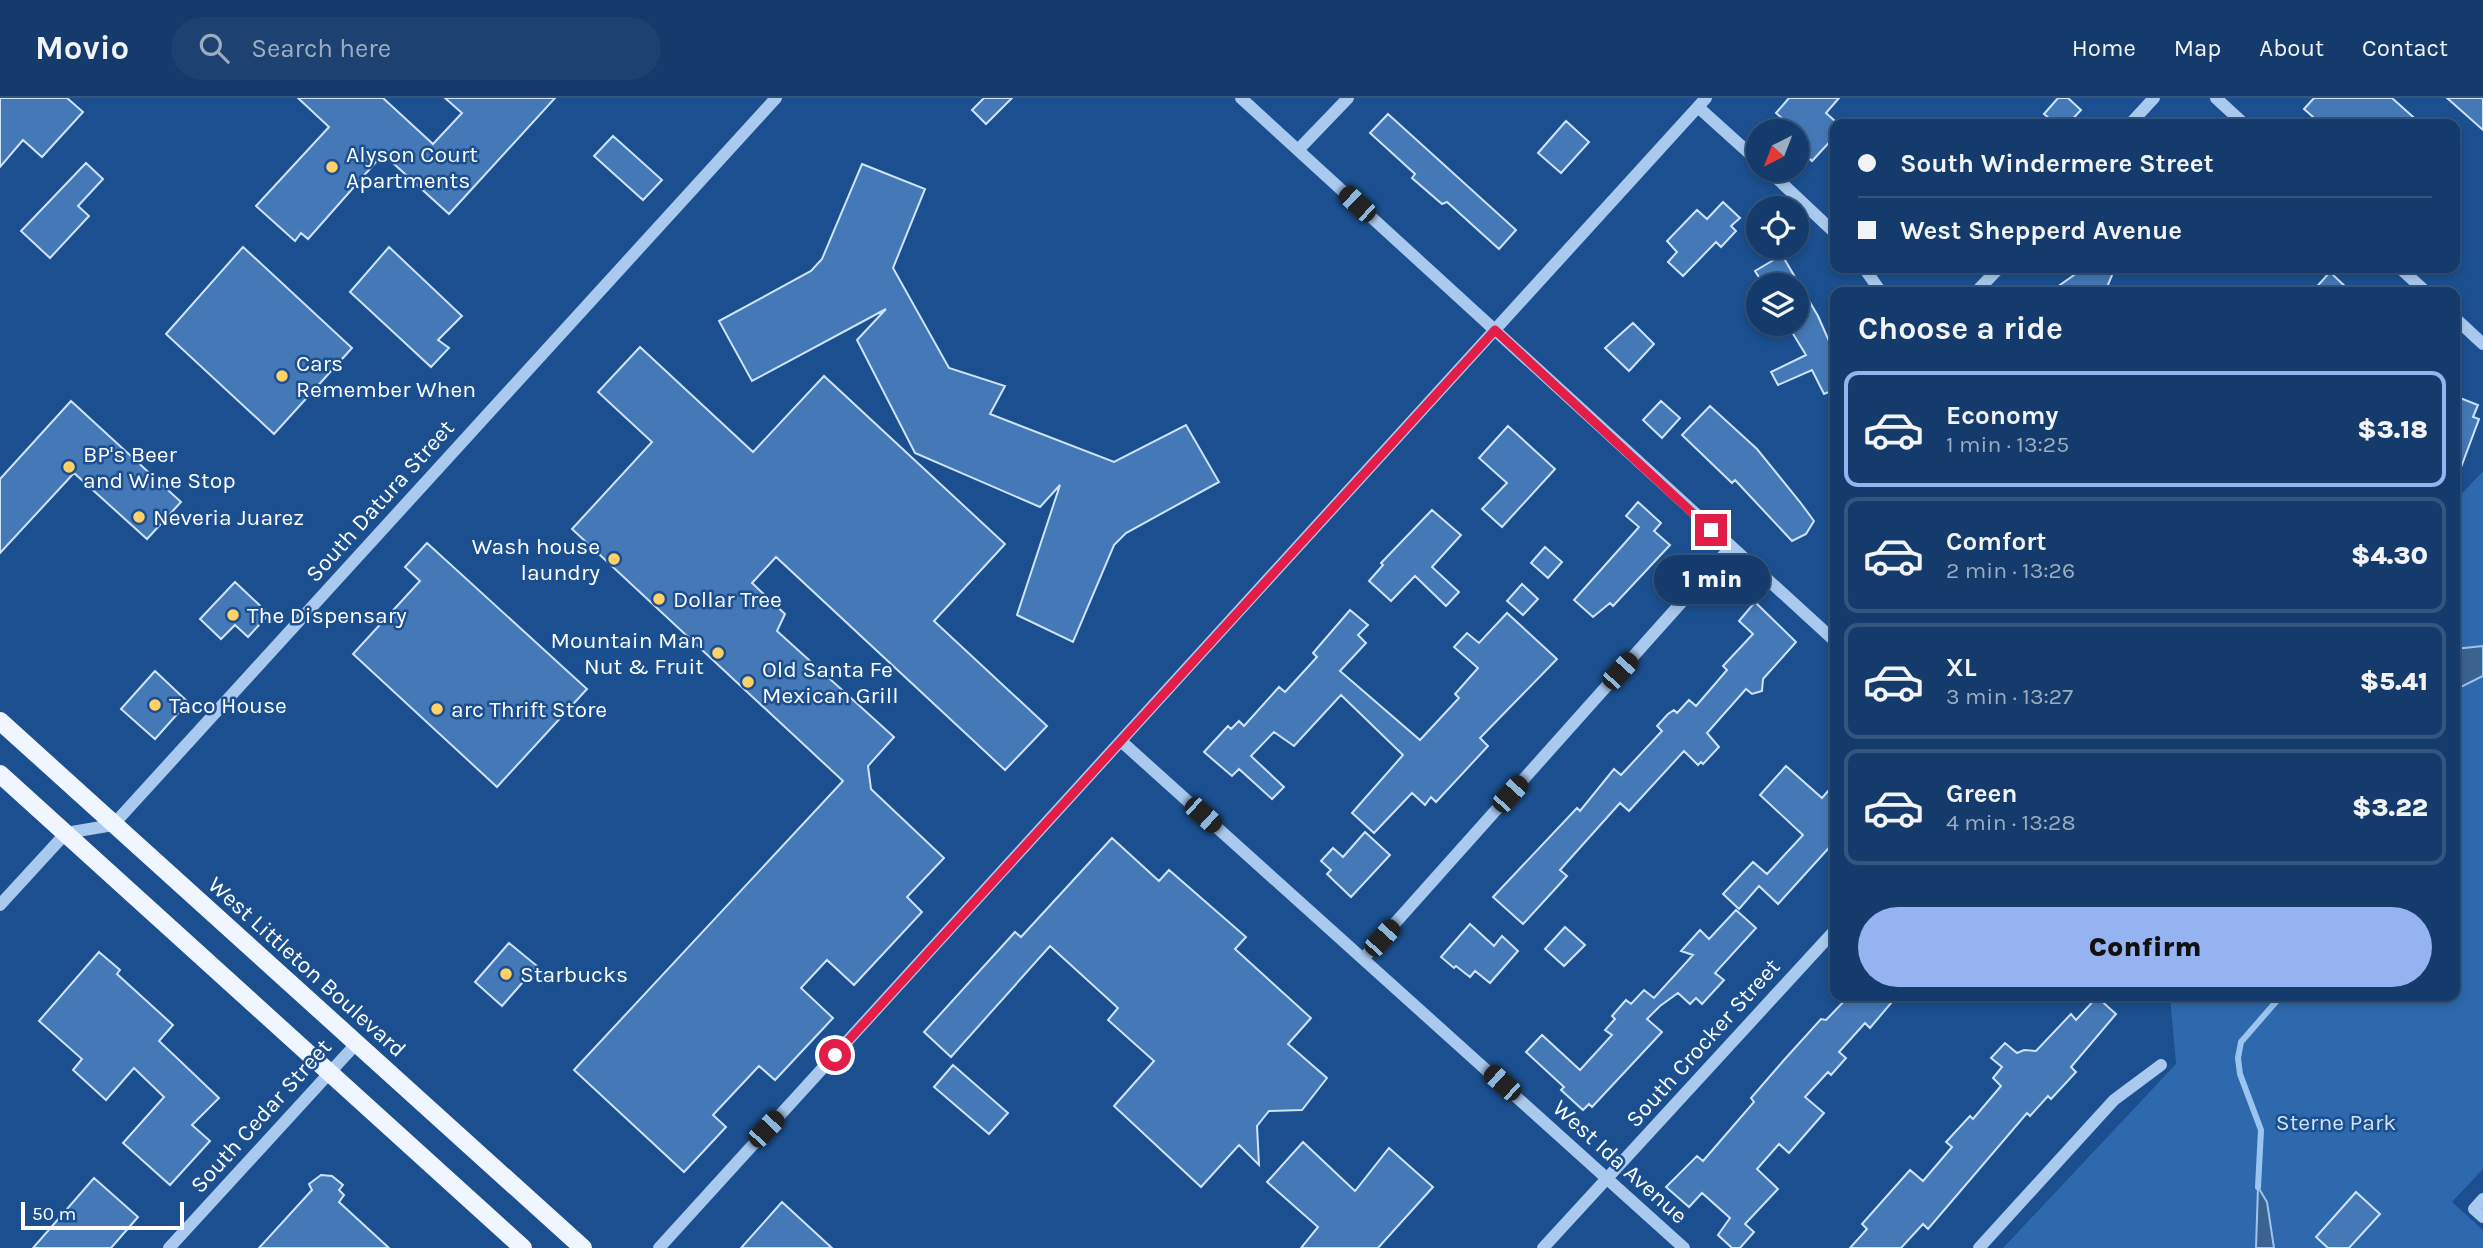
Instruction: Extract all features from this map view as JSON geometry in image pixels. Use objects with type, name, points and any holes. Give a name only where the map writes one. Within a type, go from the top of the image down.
[{"type":"main road","name":"West Littleton Boulevard","points":[[0,721],[583,1248]]},
{"type":"main road","points":[[0,774],[523,1248]]},
{"type":"street","name":"South Datura Street","points":[[113,825],[776,98]]},
{"type":"street","points":[[1241,98],[1830,637]]},
{"type":"street","points":[[1298,150],[1348,98]]},
{"type":"street","points":[[2135,119],[2154,98]]},
{"type":"street","points":[[2216,98],[2239,119]]},
{"type":"street","points":[[659,1248],[1702,102],[1746,148]]},
{"type":"street","points":[[1781,182],[1830,228]]},
{"type":"street","points":[[1981,287],[1994,273]]},
{"type":"street","points":[[2405,273],[2417,287]]},
{"type":"street","points":[[2460,323],[2483,344]]},
{"type":"street","points":[[1363,959],[1730,548]]},
{"type":"street","name":"West Ida Avenue","points":[[1122,742],[1684,1248]]},
{"type":"street","points":[[0,905],[66,833],[113,825]]},
{"type":"street","name":"South Crocker Street","points":[[1544,1248],[1830,936]]},
{"type":"street","name":"South Cedar Street","points":[[169,1248],[356,1044]]},
{"type":"street","points":[[1979,1248],[2115,1100],[2161,1065]]},
{"type":"green space","name":"Sterne Park","points":[[2483,471],[2483,1169],[2452,1202],[2483,1230],[2483,1248],[2003,1248],[2176,1064],[2170,1001],[2460,1001],[2460,496]]},
{"type":"shaded area","points":[[2483,646],[2483,676],[2460,688],[2460,648]]},
{"type":"shaded area","points":[[2258,1187],[2267,1202],[2274,1248],[2256,1248]]},
{"type":"building","points":[[0,98],[67,98],[83,112],[42,157],[23,140],[0,167]]},
{"type":"building","points":[[298,98],[383,98],[433,144],[462,113],[445,98],[555,98],[449,214],[383,154],[308,239],[301,233],[295,241],[256,206],[329,127]]},
{"type":"building","points":[[984,98],[1012,98],[986,124],[972,110]]},
{"type":"building","points":[[1789,98],[1839,98],[1826,113],[1833,119],[1830,119],[1830,142],[1812,161],[1810,119],[1783,119],[1776,113]]},
{"type":"building","points":[[2058,98],[2068,98],[2081,110],[2073,119],[2050,119],[2044,114]]},
{"type":"building","points":[[2314,98],[2392,98],[2415,119],[2315,119],[2304,109]]},
{"type":"building","points":[[2447,98],[2483,98],[2483,130]]},
{"type":"building","points":[[1388,114],[1516,230],[1499,249],[1447,202],[1442,204],[1412,178],[1415,174],[1370,133]]},
{"type":"building","points":[[1566,121],[1589,142],[1561,173],[1538,153]]},
{"type":"building","points":[[613,136],[662,180],[643,200],[594,156]]},
{"type":"building","points":[[86,163],[103,179],[78,206],[89,216],[50,258],[21,231]]},
{"type":"building","points":[[862,164],[925,189],[893,268],[949,368],[1005,386],[990,414],[1114,462],[1186,425],[1219,482],[1126,533],[1114,545],[1073,642],[1017,615],[1060,485],[1040,507],[915,453],[857,340],[886,309],[752,381],[719,321],[811,271],[822,259]]},
{"type":"building","points":[[1723,202],[1740,218],[1731,226],[1736,231],[1721,247],[1716,242],[1683,276],[1668,262],[1677,252],[1667,241],[1697,210],[1707,219]]},
{"type":"building","points":[[243,247],[352,348],[274,434],[166,334]]},
{"type":"building","points":[[389,247],[462,316],[438,340],[449,348],[431,367],[350,292]]},
{"type":"building","points":[[1775,259],[1784,259],[1793,273],[1755,271]]},
{"type":"building","points":[[2073,273],[2113,273],[2107,287],[2057,287],[2074,275]]},
{"type":"building","points":[[2331,273],[2346,287],[2316,287]]},
{"type":"building","points":[[1809,301],[1830,343],[1830,392],[1824,394],[1812,370],[1778,385],[1771,372],[1806,355],[1794,336],[1809,336]]},
{"type":"building","points":[[1633,323],[1654,344],[1629,371],[1605,348]]},
{"type":"building","points":[[640,347],[753,452],[824,376],[1005,544],[934,621],[1047,726],[1005,770],[776,557],[752,583],[785,614],[777,631],[894,737],[868,766],[871,789],[944,858],[907,897],[922,912],[854,985],[827,960],[801,988],[833,1018],[775,1080],[759,1066],[713,1115],[726,1127],[684,1172],[574,1070],[843,781],[572,529],[652,442],[598,392]]},
{"type":"building","points":[[2460,398],[2478,405],[2473,417],[2479,419],[2460,470]]},
{"type":"building","points":[[71,401],[181,502],[147,539],[74,473],[0,553],[0,479]]},
{"type":"building","points":[[1661,401],[1680,418],[1662,438],[1643,420]]},
{"type":"building","points":[[1710,406],[1757,449],[1800,502],[1814,521],[1806,534],[1792,541],[1735,480],[1732,483],[1682,435]]},
{"type":"building","points":[[1508,426],[1555,469],[1502,527],[1482,509],[1507,483],[1479,458]]},
{"type":"building","points":[[1638,502],[1661,523],[1654,531],[1670,545],[1613,606],[1610,603],[1593,617],[1574,600],[1639,527],[1626,516]]},
{"type":"building","points":[[1432,510],[1461,535],[1432,567],[1459,592],[1446,606],[1415,576],[1391,601],[1369,581],[1383,565],[1381,563]]},
{"type":"building","points":[[427,543],[587,689],[497,787],[353,654],[420,581],[405,567]]},
{"type":"building","points":[[1545,547],[1562,562],[1548,578],[1531,563]]},
{"type":"building","points":[[235,582],[269,614],[248,637],[235,625],[221,639],[200,619]]},
{"type":"building","points":[[1522,584],[1538,599],[1523,615],[1507,601]]},
{"type":"building","points":[[1755,602],[1796,642],[1763,679],[1762,691],[1752,694],[1746,689],[1707,733],[1719,747],[1703,764],[1701,762],[1698,765],[1684,751],[1629,811],[1620,803],[1560,870],[1567,876],[1523,924],[1493,897],[1577,808],[1580,811],[1614,769],[1621,775],[1662,731],[1657,726],[1668,714],[1674,710],[1677,713],[1689,700],[1696,706],[1727,670],[1723,666],[1753,634],[1739,621]]},
{"type":"building","points":[[1350,610],[1368,625],[1358,635],[1366,643],[1340,671],[1420,740],[1459,698],[1455,694],[1478,668],[1454,647],[1467,633],[1479,643],[1507,613],[1557,659],[1480,738],[1488,746],[1436,802],[1431,797],[1425,805],[1412,793],[1374,833],[1352,813],[1403,755],[1341,695],[1294,746],[1274,732],[1251,756],[1284,787],[1272,799],[1239,769],[1232,776],[1204,752],[1228,726],[1231,729],[1239,721],[1244,726],[1279,687],[1285,692],[1317,657],[1313,653]]},
{"type":"building","points":[[155,671],[188,702],[155,739],[121,709]]},
{"type":"building","points":[[1786,766],[1822,798],[1830,789],[1830,847],[1778,904],[1759,886],[1739,909],[1723,894],[1753,862],[1767,874],[1803,835],[1760,795]]},
{"type":"building","points":[[1365,832],[1390,855],[1351,897],[1327,874],[1331,870],[1321,861],[1333,848],[1343,857]]},
{"type":"building","points":[[1112,838],[1159,881],[1169,870],[1246,937],[1235,949],[1311,1018],[1288,1044],[1327,1078],[1302,1110],[1269,1111],[1257,1126],[1259,1165],[1239,1145],[1201,1187],[1114,1106],[1154,1061],[1108,1020],[1118,1008],[1050,946],[951,1057],[924,1032],[1015,932],[1021,937]]},
{"type":"building","points":[[1736,910],[1756,928],[1715,973],[1724,980],[1702,1004],[1696,998],[1690,1004],[1678,993],[1660,1006],[1647,1019],[1662,1032],[1592,1107],[1589,1104],[1583,1110],[1561,1090],[1564,1087],[1526,1052],[1542,1035],[1580,1070],[1612,1035],[1605,1030],[1615,1019],[1612,1016],[1626,1000],[1631,1004],[1644,990],[1654,998],[1693,955],[1681,951],[1700,930],[1709,939]]},
{"type":"building","points":[[1470,924],[1494,946],[1502,936],[1518,951],[1490,983],[1475,971],[1470,977],[1441,957]]},
{"type":"building","points":[[1565,927],[1585,945],[1564,966],[1545,949]]},
{"type":"building","name":"Starbucks","points":[[509,943],[537,966],[502,1006],[475,982]]},
{"type":"building","points":[[99,952],[120,970],[117,974],[173,1025],[159,1041],[219,1098],[192,1125],[210,1141],[170,1185],[123,1143],[164,1097],[134,1068],[106,1100],[73,1070],[82,1059],[39,1021]]},
{"type":"building","points":[[1844,1001],[1893,1001],[1870,1028],[1865,1023],[1839,1052],[1846,1058],[1831,1075],[1828,1072],[1805,1097],[1824,1113],[1789,1153],[1779,1144],[1757,1169],[1778,1189],[1745,1224],[1754,1232],[1740,1248],[1732,1248],[1718,1235],[1730,1218],[1702,1193],[1689,1207],[1666,1187],[1697,1156],[1703,1161],[1754,1102],[1751,1098],[1784,1060],[1821,1019],[1826,1020]]},
{"type":"building","points":[[2093,1001],[2101,1001],[2116,1014],[2071,1067],[2076,1072],[2051,1099],[2048,1096],[2030,1116],[2027,1113],[1928,1229],[1923,1224],[1901,1248],[1850,1248],[1867,1229],[1862,1224],[1910,1170],[1923,1181],[1952,1147],[1946,1142],[1970,1116],[1973,1119],[2001,1086],[1993,1078],[2002,1067],[1991,1058],[2005,1043],[2017,1053],[2024,1050],[2036,1051],[2071,1014],[2076,1020]]},
{"type":"building","points":[[953,1065],[1008,1113],[989,1134],[934,1087]]},
{"type":"building","points":[[1303,1142],[1355,1191],[1389,1148],[1433,1187],[1378,1248],[1301,1248],[1318,1227],[1267,1182]]},
{"type":"building","points":[[321,1175],[332,1176],[343,1185],[339,1190],[344,1195],[339,1202],[389,1248],[259,1248],[312,1190],[309,1184]]},
{"type":"building","points":[[94,1178],[138,1217],[111,1248],[33,1248]]},
{"type":"building","points":[[2356,1192],[2380,1214],[2349,1248],[2328,1248],[2316,1237]]},
{"type":"building","points":[[782,1202],[832,1248],[741,1248]]},
{"type":"waterway","points":[[2258,1187],[2261,1130],[2240,1074],[2238,1058],[2241,1042],[2277,1001]]},
{"type":"place","name":"Alyson Court Apartments","points":[[332,167]]},
{"type":"place","name":"Cars Remember When","points":[[282,376]]},
{"type":"place","name":"BP's Beer and Wine Stop","points":[[69,467]]},
{"type":"place","name":"Neveria Juarez","points":[[139,517]]},
{"type":"place","name":"Wash house laundry","points":[[614,559]]},
{"type":"place","name":"Dollar Tree","points":[[659,599]]},
{"type":"place","name":"The Dispensary","points":[[233,615]]},
{"type":"place","name":"Mountain Man Nut & Fruit","points":[[718,653]]},
{"type":"place","name":"Old Santa Fe Mexican Grill","points":[[748,682]]},
{"type":"place","name":"Taco House","points":[[155,705]]},
{"type":"place","name":"arc Thrift Store","points":[[437,709]]},
{"type":"place","name":"Starbucks","points":[[506,974]]},
{"type":"route","points":[[835,1055],[1495,330],[1711,530]]}]
